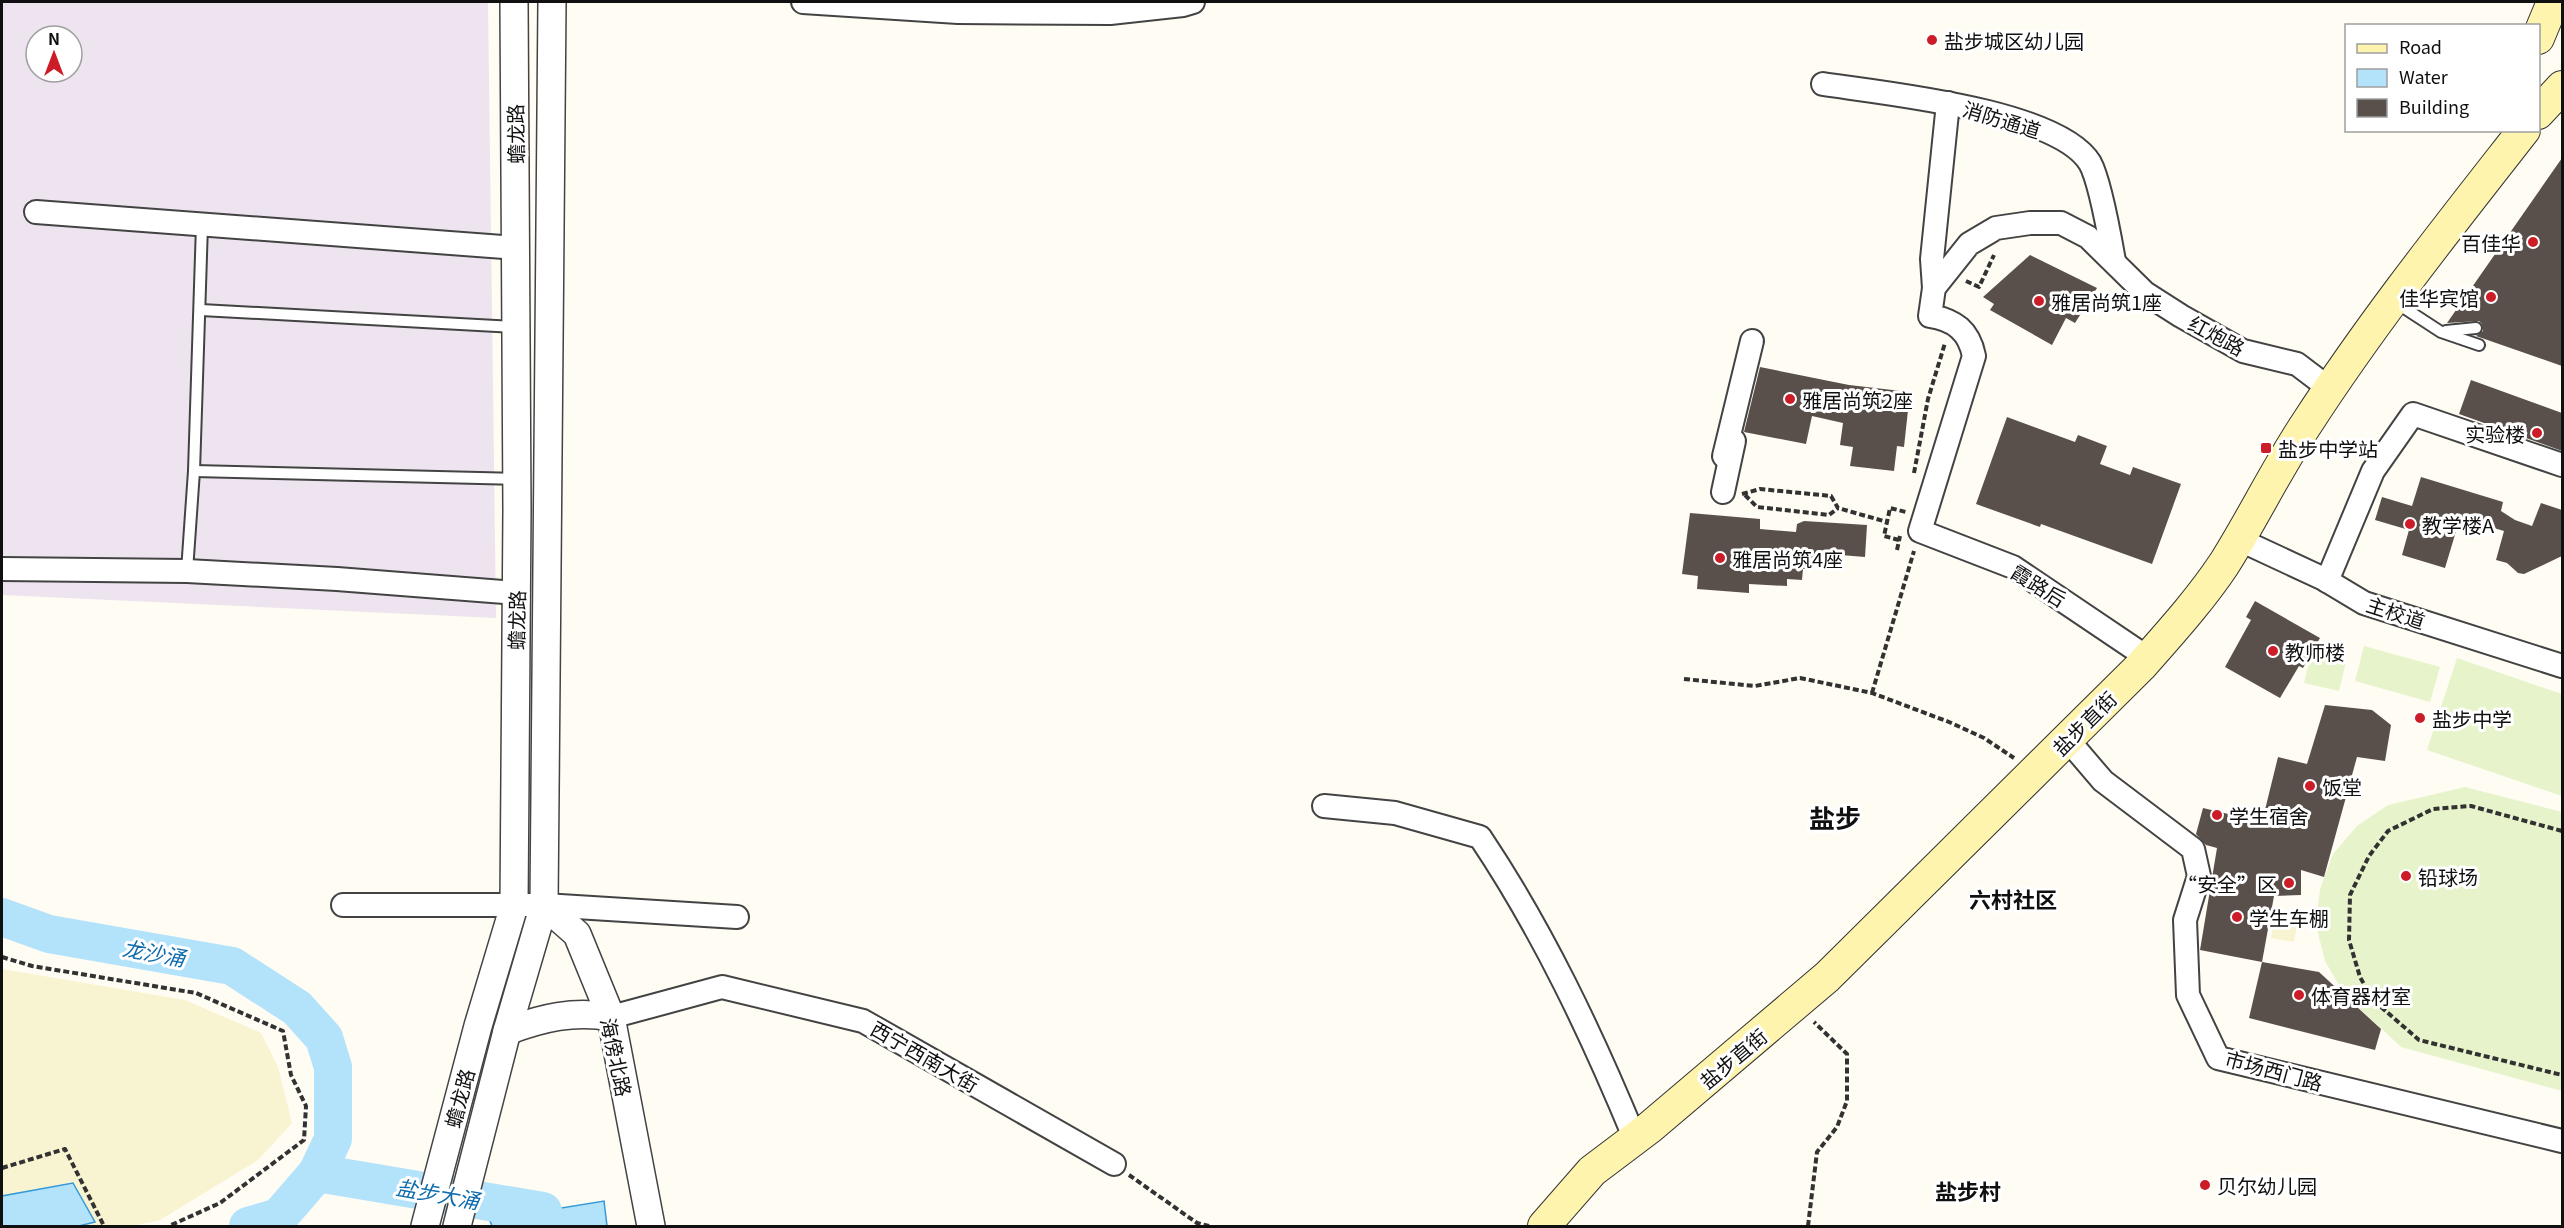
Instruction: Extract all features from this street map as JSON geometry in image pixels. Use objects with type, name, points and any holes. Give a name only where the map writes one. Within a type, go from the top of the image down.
[{"type":"main road","points":[[2540,34],[2554,2],[2562,5]]},
{"type":"main road","points":[[2540,111],[2562,88]]},
{"type":"main road","points":[[2476,191],[2502,132]]},
{"type":"main road","name":"盐步直街","points":[[1544,1227],[1592,1171],[1635,1139],[1796,1005],[1876,930],[2148,658],[2183,618],[2223,564],[2306,424],[2392,300],[2522,132]]},
{"type":"street","name":"蟾龙路","points":[[425,1227],[478,1026],[514,906],[517,248],[514,2]]},
{"type":"street","name":"蟾龙路","points":[[457,1227],[507,1031],[544,905],[552,2]]},
{"type":"street","points":[[803,2],[970,12],[1110,13],[1186,3]]},
{"type":"street","name":"消防通道","points":[[1823,84],[1948,103],[2037,127],[2077,150],[2090,164],[2114,261]]},
{"type":"street","points":[[1908,528],[1974,356],[1971,343],[1956,323],[1945,318],[1930,316],[1934,288],[1932,259],[1948,103]]},
{"type":"street","points":[[36,212],[517,248],[549,248]]},
{"type":"street","name":"红炮路","points":[[1934,288],[1969,244],[1996,228],[2061,223],[2088,237],[2145,293],[2181,316],[2243,351],[2297,364],[2330,390]]},
{"type":"street","points":[[1724,456],[1752,341]]},
{"type":"street","points":[[1733,493],[1738,427],[1737,410]]},
{"type":"street","points":[[2327,581],[2373,471],[2413,414],[2562,465]]},
{"type":"street","points":[[517,479],[547,478]]},
{"type":"street","name":"霞路后","points":[[1908,528],[2013,567],[2148,658]]},
{"type":"street","name":"主校道","points":[[2238,539],[2327,581],[2364,603],[2562,666]]},
{"type":"street","points":[[2,569],[187,571],[545,594]]},
{"type":"street","name":"市场西门路","points":[[2067,739],[2103,781],[2193,849],[2199,876],[2185,920],[2188,995],[2218,1058],[2562,1141]]},
{"type":"street","points":[[1324,806],[1395,813],[1480,837],[1514,887],[1605,1066],[1635,1139]]},
{"type":"street","points":[[343,905],[544,905],[737,917]]},
{"type":"street","name":"海傍北路","points":[[544,905],[577,934],[611,1017],[651,1227]]},
{"type":"street","name":"西宁西南大街","points":[[611,1017],[722,987],[863,1020],[1114,1164]]},
{"type":"street","points":[[507,1031],[560,1014],[595,1014],[611,1017]]},
{"type":"lane","points":[[187,571],[201,310],[202,225]]},
{"type":"lane","points":[[2392,300],[2441,332],[2479,345]]},
{"type":"lane","points":[[201,310],[516,327]]},
{"type":"lane","points":[[2441,332],[2476,328]]},
{"type":"lane","points":[[194,471],[517,479]]},
{"type":"path","points":[[1966,281],[1979,287],[1998,246]]},
{"type":"path","points":[[1913,478],[1928,399],[1945,343]]},
{"type":"path","points":[[1733,493],[1760,489],[1832,496],[1838,508],[1887,522]]},
{"type":"path","points":[[1733,493],[1757,507],[1829,515],[1838,508]]},
{"type":"path","points":[[1872,693],[1908,528],[1906,512],[1908,501]]},
{"type":"path","points":[[1899,540],[1884,536],[1890,508],[1906,512]]},
{"type":"path","points":[[1897,550],[1899,540],[1908,528]]},
{"type":"path","points":[[1684,679],[1755,686],[1800,678],[1872,693],[1903,703],[1984,738],[2010,754],[2031,775]]},
{"type":"path","points":[[2562,831],[2471,806],[2433,810],[2388,831],[2368,856],[2350,895],[2349,940],[2360,977],[2373,1000],[2419,1040],[2562,1075]]},
{"type":"path","points":[[2,957],[32,966],[196,993],[283,1031],[291,1076],[306,1106],[304,1140],[220,1203],[169,1227]]},
{"type":"path","points":[[1796,1005],[1847,1054],[1847,1101],[1837,1127],[1817,1152],[1808,1227]]},
{"type":"path","points":[[2,1168],[65,1149],[104,1227]]},
{"type":"path","points":[[1114,1164],[1197,1223],[1209,1227]]},
{"type":"shaded area","points":[[2,2],[488,2],[496,618],[2,595]]},
{"type":"shaded area","points":[[2275,915],[2298,918],[2294,942],[2271,938]]},
{"type":"shaded area","points":[[2,969],[185,1000],[261,1033],[278,1067],[292,1123],[258,1160],[160,1220],[132,1226],[2,1226]]},
{"type":"green space","points":[[2364,646],[2440,667],[2430,702],[2355,681]]},
{"type":"green space","points":[[2311,654],[2346,662],[2339,691],[2304,683]]},
{"type":"green space","points":[[2457,658],[2562,694],[2562,796],[2427,750]]},
{"type":"green space","points":[[2465,787],[2562,812],[2562,1091],[2401,1047],[2344,994],[2325,961],[2316,925],[2320,889],[2333,854],[2357,826],[2388,805]]},
{"type":"water","points":[[73,1183],[95,1222],[79,1226],[2,1226],[2,1196]]},
{"type":"water","points":[[604,1201],[607,1226],[492,1226],[485,1208],[543,1211]]},
{"type":"building","name":"百佳华","points":[[2562,158],[2562,366],[2476,336],[2483,331],[2479,321],[2447,323]]},
{"type":"building","name":"雅居尚筑1座","points":[[2030,255],[2097,288],[2075,323],[2066,318],[2052,345],[1990,310],[1994,304],[1983,297]]},
{"type":"building","points":[[1760,367],[1849,385],[1910,392],[1904,447],[1897,446],[1894,471],[1850,466],[1853,447],[1840,445],[1843,423],[1812,416],[1806,444],[1744,432]]},
{"type":"building","name":"实验楼","points":[[2471,380],[2562,413],[2562,451],[2459,414]]},
{"type":"building","points":[[2007,417],[2075,442],[2078,435],[2107,446],[2100,464],[2130,475],[2133,467],[2181,484],[2152,564],[2041,524],[2040,527],[1976,504]]},
{"type":"building","points":[[2421,477],[2503,502],[2501,511],[2515,520],[2532,526],[2541,503],[2562,510],[2562,556],[2524,574],[2518,573],[2507,563],[2496,560],[2504,531],[2460,518],[2445,568],[2402,555],[2409,530],[2375,520],[2382,497],[2412,506]]},
{"type":"building","points":[[1690,513],[1760,519],[1760,529],[1796,532],[1797,524],[1804,521],[1867,525],[1865,557],[1816,553],[1816,560],[1811,561],[1810,569],[1803,569],[1802,580],[1787,579],[1787,586],[1749,584],[1749,593],[1697,589],[1698,576],[1682,574]]},
{"type":"building","name":"教师楼","points":[[2255,601],[2320,638],[2303,668],[2299,666],[2280,698],[2225,667],[2251,620],[2246,617]]},
{"type":"building","name":"饭堂","points":[[2325,705],[2372,710],[2391,725],[2385,761],[2357,757],[2324,877],[2301,870],[2301,895],[2274,896],[2262,962],[2200,950],[2217,848],[2206,845],[2196,834],[2203,808],[2262,822],[2278,757],[2307,764]]},
{"type":"building","name":"体育器材室","points":[[2262,962],[2319,972],[2381,1029],[2375,1050],[2249,1018]]},
{"type":"waterway","name":"龙沙涌","points":[[2,917],[49,934],[232,966],[297,1008],[324,1038],[333,1067],[333,1139],[317,1173],[279,1217],[248,1226]]},
{"type":"waterway","name":"盐步大涌","points":[[317,1173],[543,1211],[547,1226]]},
{"type":"place","name":"盐步城区幼儿园","points":[[1932,40]]},
{"type":"place","name":"百佳华","points":[[2533,242]]},
{"type":"place","name":"佳华宾馆","points":[[2491,297]]},
{"type":"place","name":"雅居尚筑1座","points":[[2039,301]]},
{"type":"place","name":"雅居尚筑2座","points":[[1790,399]]},
{"type":"place","name":"实验楼","points":[[2537,433]]},
{"type":"place","name":"盐步中学站","points":[[2266,448]]},
{"type":"place","name":"教学楼A","points":[[2410,524]]},
{"type":"place","name":"雅居尚筑4座","points":[[1720,558]]},
{"type":"place","name":"教师楼","points":[[2273,651]]},
{"type":"place","name":"盐步中学","points":[[2420,718]]},
{"type":"place","name":"饭堂","points":[[2310,786]]},
{"type":"place","name":"学生宿舍","points":[[2217,815]]},
{"type":"place","name":"铅球场","points":[[2406,876]]},
{"type":"place","name":"“安全”区","points":[[2289,883]]},
{"type":"place","name":"学生车棚","points":[[2237,917]]},
{"type":"place","name":"体育器材室","points":[[2299,995]]},
{"type":"place","name":"贝尔幼儿园","points":[[2205,1185]]},
{"type":"district","name":"盐步","points":[[1835,816]]},
{"type":"district","name":"六村社区","points":[[2013,898]]},
{"type":"district","name":"盐步村","points":[[1968,1190]]}]
